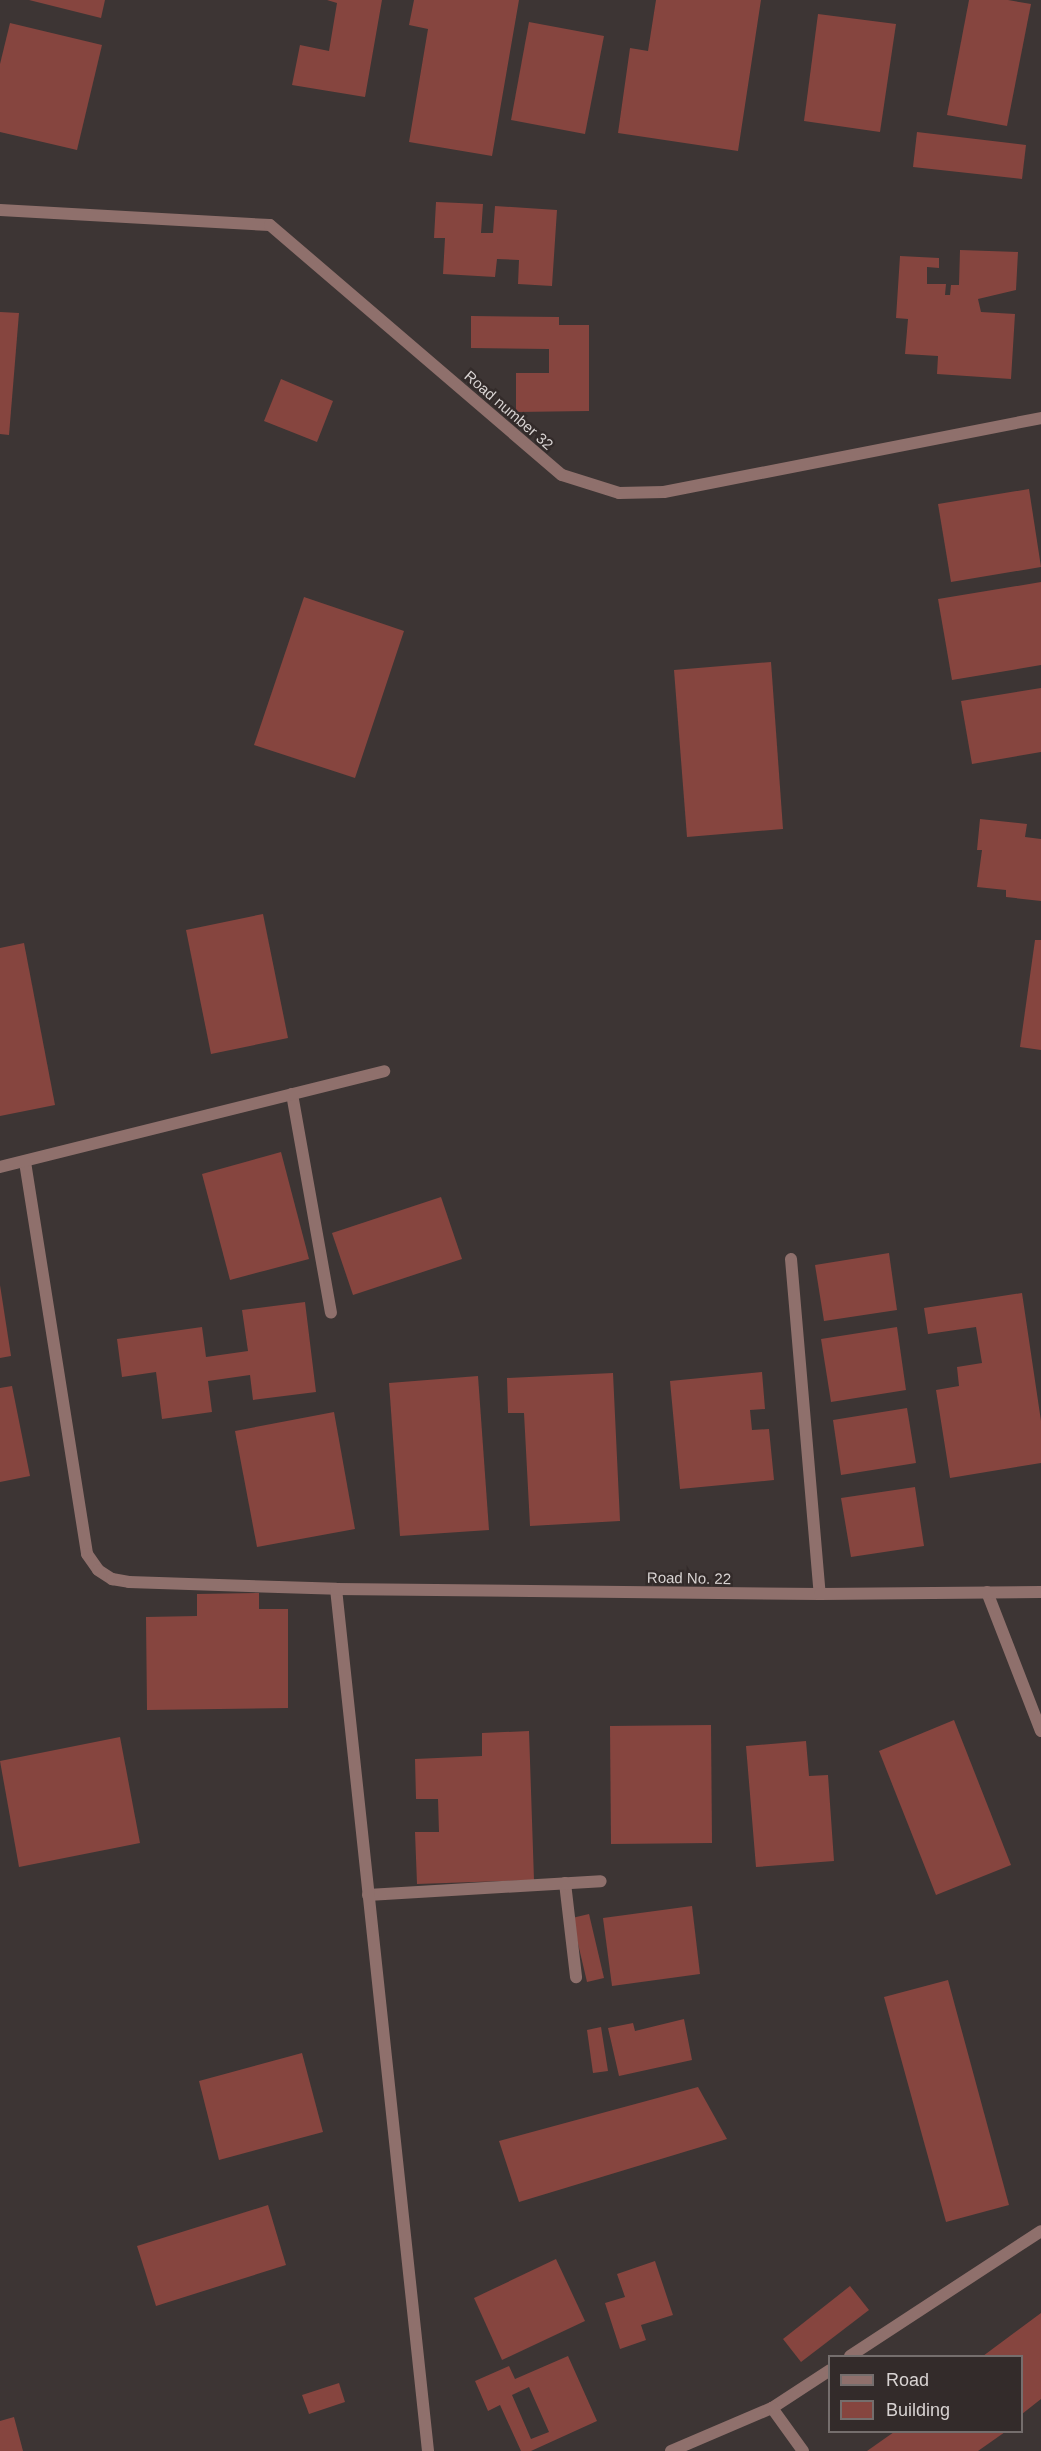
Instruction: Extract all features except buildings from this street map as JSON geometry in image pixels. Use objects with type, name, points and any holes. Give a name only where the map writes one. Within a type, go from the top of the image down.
[{"type":"street","name":"Road number 32","points":[[0,210],[270,225],[562,475],[619,493],[664,492],[1041,418]]},
{"type":"street","points":[[0,1167],[384,1071]]},
{"type":"street","points":[[292,1094],[331,1313]]},
{"type":"street","name":"Road No. 22","points":[[25,1162],[87,1554],[98,1570],[112,1579],[129,1582],[336,1590],[820,1594],[1041,1592]]},
{"type":"street","points":[[791,1259],[820,1594]]},
{"type":"street","points":[[336,1590],[428,2451]]},
{"type":"street","points":[[987,1592],[1041,1731]]},
{"type":"street","points":[[368,1895],[601,1881]]},
{"type":"street","points":[[566,1883],[576,1977]]},
{"type":"street","points":[[852,2355],[1041,2230]]},
{"type":"street","points":[[670,2451],[772,2408],[828,2371]]},
{"type":"street","points":[[772,2408],[803,2451]]}]
